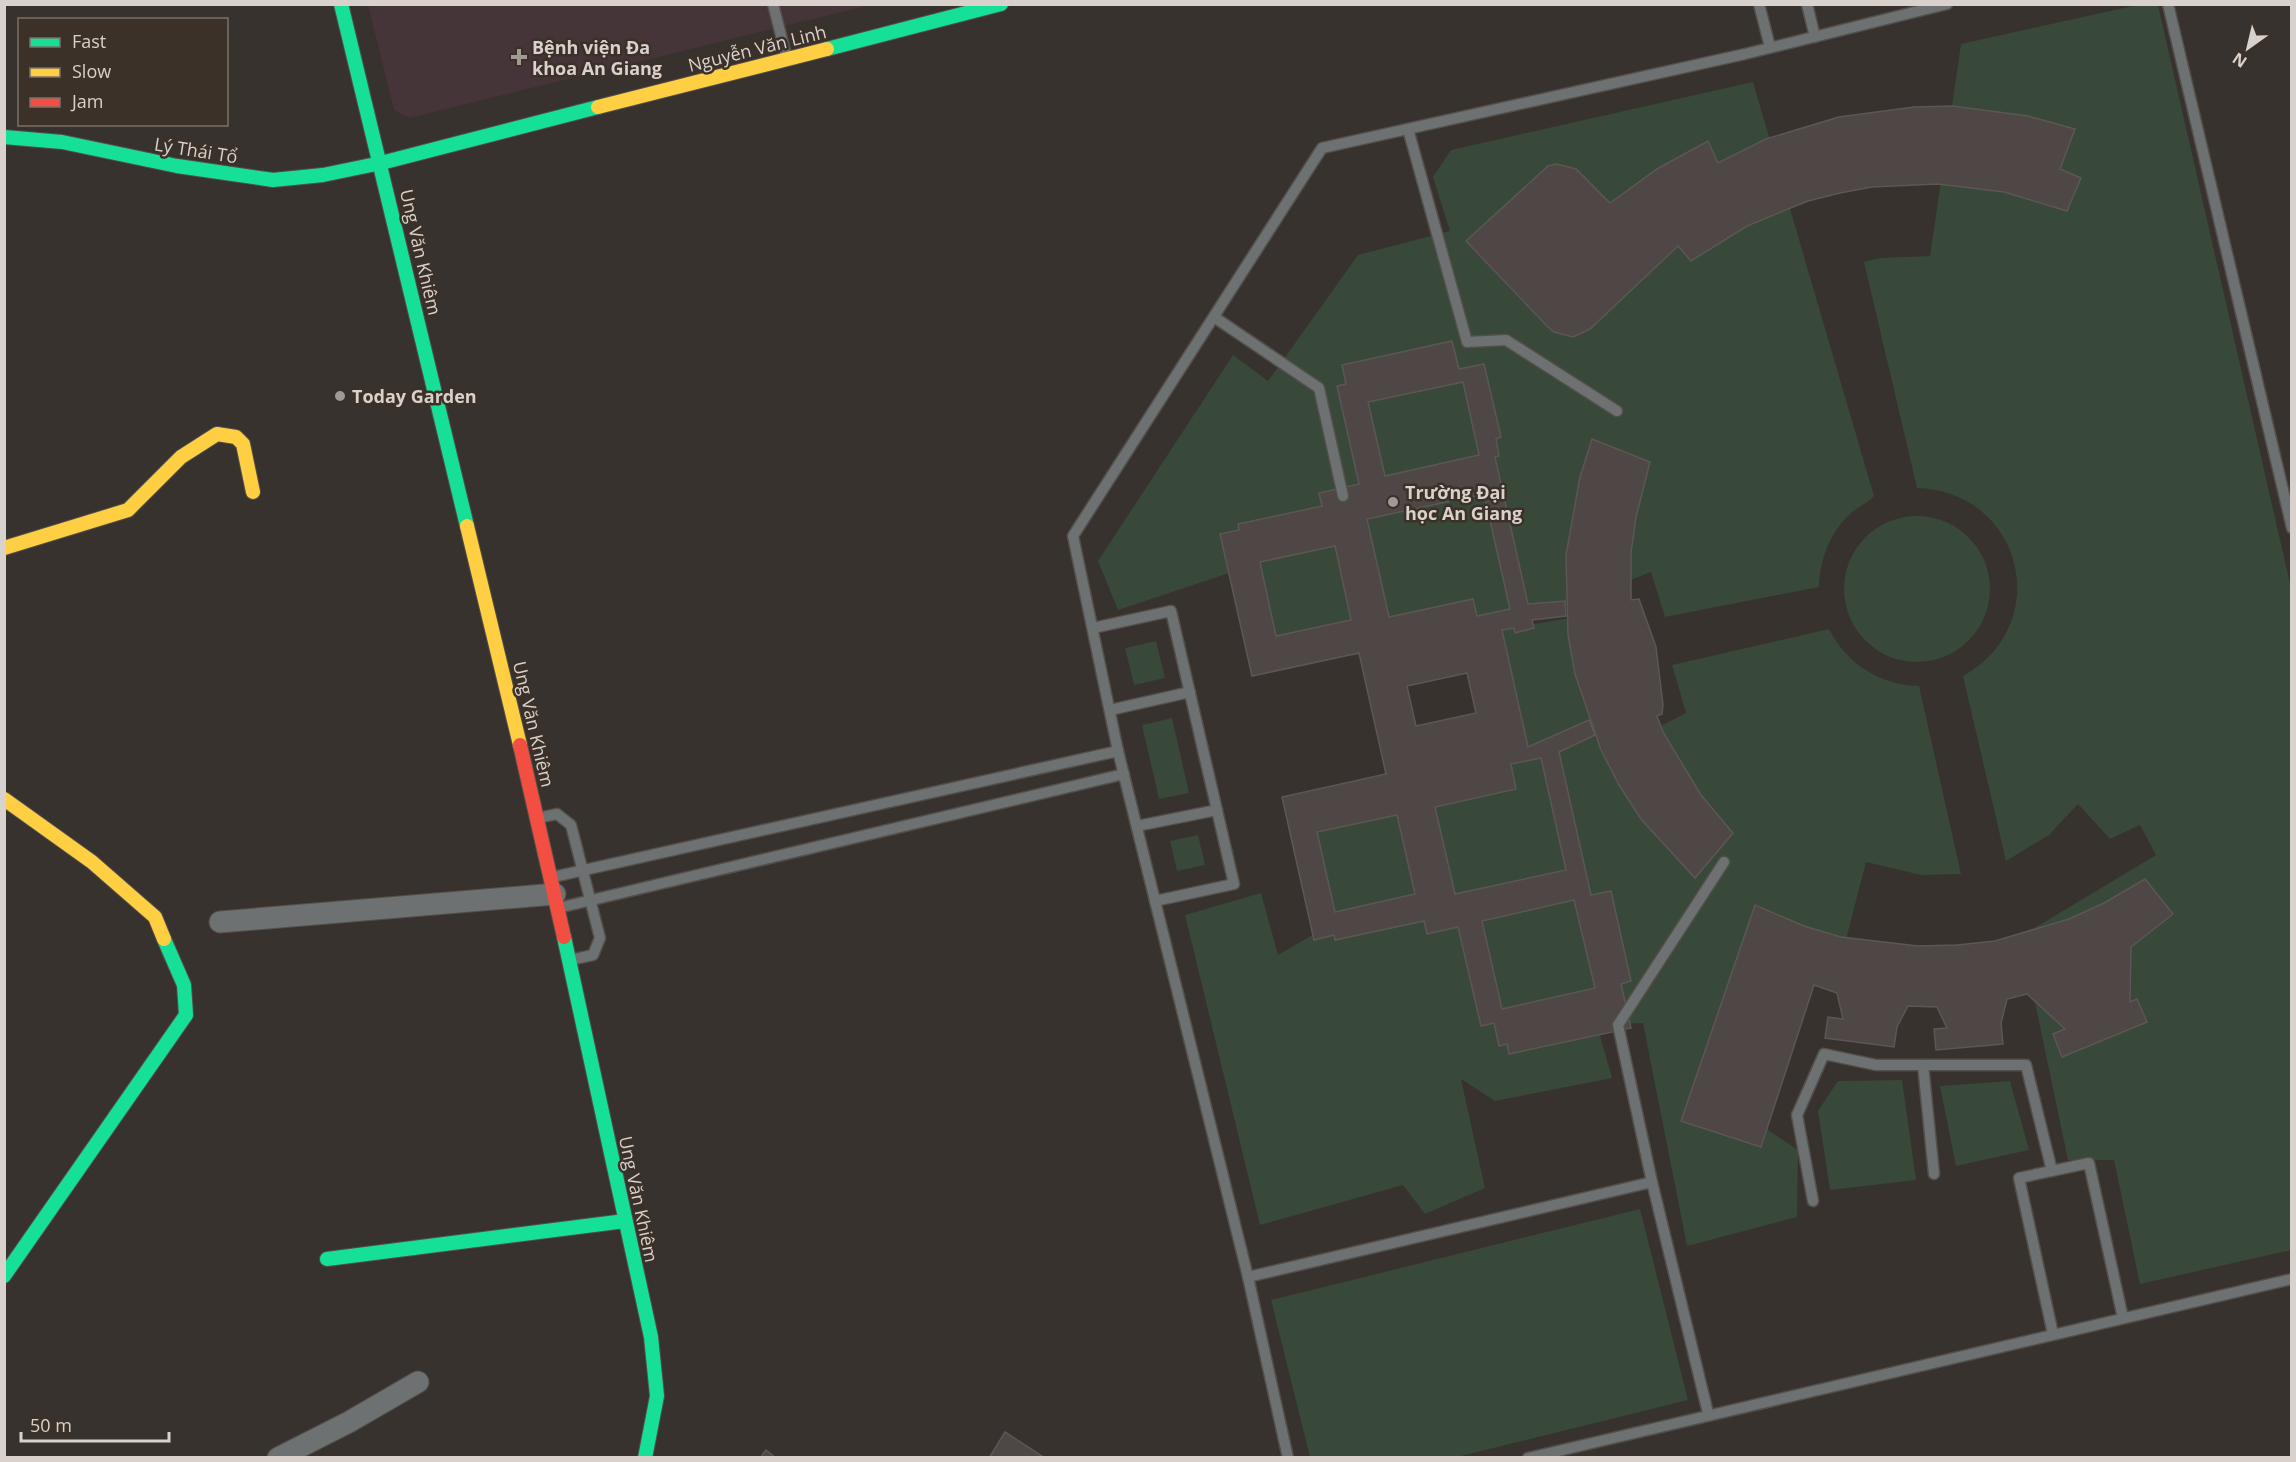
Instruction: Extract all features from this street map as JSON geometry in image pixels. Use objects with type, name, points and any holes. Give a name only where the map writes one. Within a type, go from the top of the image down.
[{"type":"street","name":"Ung Văn Khiêm","points":[[341,4],[538,818],[651,1337],[657,1396],[645,1458]]},
{"type":"street","name":"Nguyễn Văn Linh","points":[[381,163],[787,59],[947,11],[1001,4]]},
{"type":"street","name":"Lý Thái Tổ","points":[[4,137],[62,142],[177,166],[273,180],[323,175],[381,163]]},
{"type":"street","points":[[4,548],[128,510],[181,457],[217,434],[236,437],[243,444],[253,492]]},
{"type":"street","points":[[4,799],[92,862],[155,917],[184,985],[187,1000],[186,1015],[180,1026],[4,1276]]},
{"type":"street","points":[[220,922],[555,893]]},
{"type":"street","points":[[327,1259],[626,1221]]},
{"type":"street","points":[[278,1458],[349,1422],[418,1382]]},
{"type":"lane","points":[[773,4],[787,59]]},
{"type":"lane","points":[[1759,4],[1770,47]]},
{"type":"lane","points":[[1807,4],[1815,37]]},
{"type":"lane","points":[[1288,1458],[1248,1277],[1118,751],[1073,536],[1323,148],[1815,37],[1947,4]]},
{"type":"lane","points":[[2168,4],[2292,528]]},
{"type":"lane","points":[[1408,129],[1467,342],[1506,340],[1617,411]]},
{"type":"lane","points":[[1214,317],[1319,388],[1343,496]]},
{"type":"lane","points":[[1093,628],[1171,610],[1234,884],[1155,901]]},
{"type":"lane","points":[[1110,710],[1190,692]]},
{"type":"lane","points":[[555,893],[583,870],[1118,751]]},
{"type":"lane","points":[[555,893],[590,900],[1124,774]]},
{"type":"lane","points":[[1137,826],[1217,810]]},
{"type":"lane","points":[[538,818],[557,814],[571,825],[600,938],[594,955],[570,960]]},
{"type":"lane","points":[[1708,1413],[1618,1025],[1724,862]]},
{"type":"lane","points":[[1813,1200],[1797,1115],[1824,1054],[1876,1065],[2026,1065],[2052,1171]]},
{"type":"lane","points":[[1923,1065],[1934,1174]]},
{"type":"lane","points":[[2053,1334],[2019,1178],[2089,1163],[2122,1318]]},
{"type":"lane","points":[[1248,1277],[1653,1182]]},
{"type":"lane","points":[[1528,1458],[1708,1413],[2292,1279]]},
{"type":"shaded area","name":"Bệnh viện Đa khoa An Giang","points":[[368,5],[870,5],[409,118],[394,110]]},
{"type":"green space","points":[[2137,5],[2158,5],[2291,588],[2291,1250],[2140,1284],[2114,1160],[2068,1160],[2021,936],[2156,855],[2140,825],[2110,839],[2078,804],[2049,835],[2006,861],[1963,676],[1992,653],[2010,625],[2017,594],[2014,564],[2002,535],[1982,511],[1953,495],[1917,488],[1864,262],[1880,258],[1930,256],[1961,44]]},
{"type":"green space","points":[[1753,82],[1874,496],[1851,513],[1832,537],[1821,566],[1819,587],[1665,617],[1651,572],[1504,629],[1583,616],[1625,744],[1686,713],[1672,665],[1829,629],[1845,653],[1866,670],[1891,682],[1919,686],[1961,874],[1921,875],[1866,862],[1841,959],[1785,966],[1759,1124],[1798,1150],[1797,1217],[1687,1246],[1643,1023],[1597,1025],[1612,1078],[1495,1101],[1461,1079],[1485,1188],[1425,1214],[1403,1185],[1260,1225],[1185,915],[1261,893],[1278,955],[1321,930],[1292,822],[1493,737],[1477,640],[1270,666],[1247,567],[1118,610],[1098,561],[1233,355],[1268,381],[1358,255],[1450,231],[1433,177],[1451,150]]},
{"type":"green space","points":[[1917,516],[1945,522],[1968,538],[1984,561],[1990,589],[1984,617],[1968,640],[1945,656],[1917,662],[1889,656],[1866,640],[1850,617],[1844,589],[1850,561],[1866,538],[1889,522]]},
{"type":"green space","points":[[1156,641],[1165,678],[1134,685],[1125,648]]},
{"type":"green space","points":[[1172,718],[1189,793],[1159,799],[1142,725]]},
{"type":"green space","points":[[1198,835],[1205,865],[1177,871],[1170,841]]},
{"type":"green space","points":[[1902,1080],[1916,1180],[1830,1190],[1818,1111],[1838,1081]]},
{"type":"green space","points":[[2010,1081],[2029,1150],[1956,1166],[1940,1086]]},
{"type":"green space","points":[[1640,1209],[1688,1400],[1457,1457],[1310,1457],[1271,1300]]},
{"type":"building","points":[[1952,106],[2028,116],[2075,129],[2060,169],[2081,178],[2067,211],[2004,192],[1938,184],[1872,187],[1808,201],[1747,226],[1691,261],[1678,246],[1590,329],[1573,337],[1554,332],[1547,326],[1466,241],[1548,166],[1557,164],[1576,169],[1610,203],[1657,169],[1708,141],[1718,163],[1766,139],[1839,117],[1914,107]]},
{"type":"building","points":[[1452,341],[1459,369],[1484,364],[1501,437],[1496,439],[1499,456],[1495,457],[1528,604],[1565,601],[1566,616],[1532,620],[1534,628],[1515,633],[1514,628],[1502,630],[1528,747],[1589,720],[1595,735],[1559,752],[1591,895],[1611,891],[1631,981],[1621,984],[1631,1028],[1509,1054],[1507,1044],[1499,1046],[1494,1023],[1481,1026],[1458,927],[1427,934],[1424,921],[1335,940],[1334,935],[1314,940],[1282,797],[1386,774],[1359,653],[1252,676],[1220,534],[1239,530],[1238,524],[1322,506],[1319,493],[1359,484],[1337,386],[1346,384],[1342,365]],"holes":[[[1463,382],[1479,455],[1385,476],[1368,402]],[[1484,494],[1510,609],[1477,616],[1473,599],[1389,617],[1367,519]],[[1335,546],[1351,620],[1276,636],[1260,562]],[[1467,673],[1476,713],[1416,726],[1407,686]],[[1541,758],[1566,870],[1455,894],[1435,807],[1516,789],[1511,764]],[[1397,815],[1415,894],[1335,912],[1317,832]],[[1574,900],[1595,988],[1502,1009],[1482,921]]]},
{"type":"building","points":[[1592,439],[1650,462],[1636,517],[1631,553],[1631,600],[1639,599],[1656,647],[1663,705],[1662,714],[1657,716],[1663,732],[1701,795],[1733,833],[1695,878],[1641,819],[1619,785],[1601,750],[1575,674],[1568,635],[1566,555],[1580,477]]},
{"type":"building","points":[[2145,879],[2173,914],[2131,947],[2130,1002],[2137,999],[2147,1022],[2062,1057],[2053,1034],[2065,1029],[2027,994],[2007,999],[2001,1023],[2003,1044],[1936,1050],[1934,1029],[1947,1028],[1937,1007],[1908,1006],[1897,1027],[1894,1047],[1825,1038],[1828,1017],[1843,1019],[1837,993],[1814,985],[1761,1147],[1681,1121],[1755,905],[1804,926],[1841,937],[1918,946],[1957,945],[1995,941],[2069,919],[2104,903]]},
{"type":"building","points":[[1005,1432],[1045,1458],[989,1458]]},
{"type":"building","points":[[766,1450],[776,1458],[760,1458]]},
{"type":"traffic: fast","points":[[341,4],[467,526]]},
{"type":"traffic: fast","points":[[827,49],[1001,4]]},
{"type":"traffic: fast","points":[[4,137],[62,142],[177,166],[273,180],[323,175],[381,163],[598,107]]},
{"type":"traffic: fast","points":[[564,937],[651,1337],[657,1396],[645,1458]]},
{"type":"traffic: fast","points":[[4,1276],[186,1015],[184,985],[164,939]]},
{"type":"traffic: fast","points":[[327,1259],[625,1221]]},
{"type":"traffic: slow","points":[[598,107],[827,49]]},
{"type":"traffic: slow","points":[[4,548],[128,510],[181,457],[217,434],[236,437],[243,444],[253,492]]},
{"type":"traffic: slow","points":[[467,526],[520,745]]},
{"type":"traffic: slow","points":[[4,799],[92,862],[155,917],[164,939]]},
{"type":"traffic: jam","points":[[520,745],[564,937]]},
{"type":"place","name":"Bệnh viện Đa khoa An Giang","points":[[519,57]]},
{"type":"place","name":"Today Garden","points":[[340,396]]},
{"type":"place","name":"Trường Đại học An Giang","points":[[1393,502]]}]
